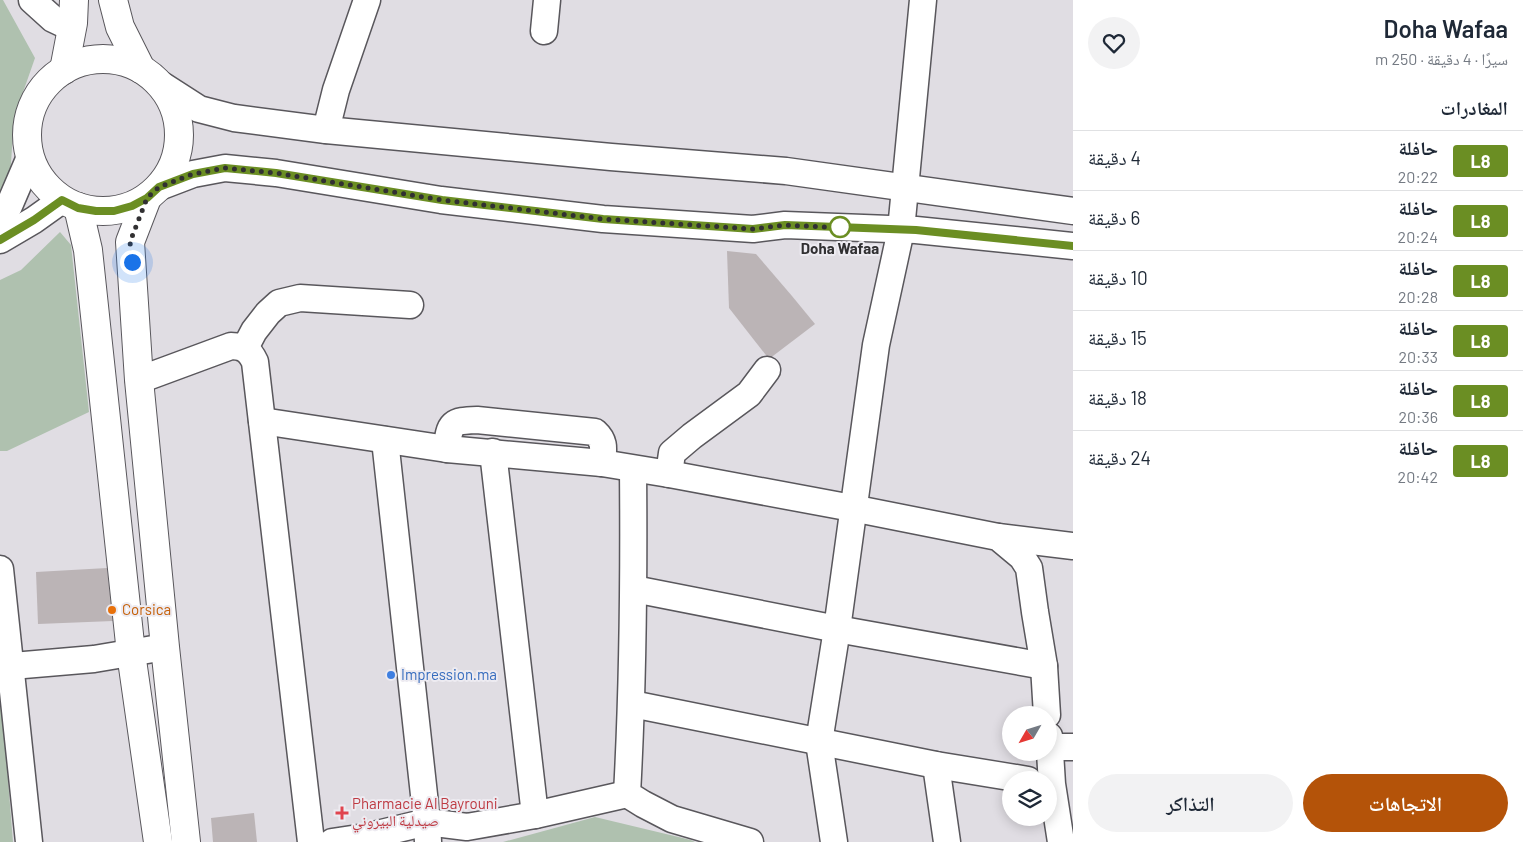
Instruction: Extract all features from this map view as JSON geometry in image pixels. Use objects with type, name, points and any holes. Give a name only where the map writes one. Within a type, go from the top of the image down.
[{"type":"main road","points":[[64,70],[72,28],[74,0]]},
{"type":"main road","points":[[113,0],[120,27],[149,76],[169,97],[176,115],[179,134],[177,153],[170,171],[153,192],[130,242],[139,380],[186,842]]},
{"type":"main road","points":[[149,76],[122,62],[102,59],[82,62],[64,70],[48,82],[38,94],[31,109],[27,125],[27,141],[30,157],[42,181],[70,204],[96,211],[114,211],[132,206],[153,192]]},
{"type":"main road","points":[[70,204],[88,250],[131,653],[158,842]]},
{"type":"street","points":[[32,0],[53,19],[72,28]]},
{"type":"street","points":[[326,130],[336,90],[367,0]]},
{"type":"street","points":[[544,31],[547,0]]},
{"type":"street","points":[[834,842],[819,742],[837,629],[852,508],[876,345],[902,230],[923,0]]},
{"type":"street","points":[[149,76],[199,109],[234,118],[326,130],[610,157],[786,171],[1073,211]]},
{"type":"street","points":[[0,222],[30,157]]},
{"type":"street","points":[[153,192],[193,174],[225,168],[276,173],[442,200],[603,219],[753,229],[785,225],[916,230],[1073,246]]},
{"type":"street","points":[[0,240],[34,220],[70,204]]},
{"type":"street","points":[[245,348],[254,331],[268,313],[280,303],[300,298],[410,305]]},
{"type":"street","points":[[139,380],[231,346],[245,348],[255,362],[312,842]]},
{"type":"street","points":[[669,474],[672,454],[692,436],[749,394],[767,370]]},
{"type":"street","points":[[447,449],[448,436],[452,426],[458,421],[477,420],[595,432],[601,437],[603,445],[602,463]]},
{"type":"street","points":[[262,421],[447,449],[602,463],[852,508],[998,537],[1073,546]]},
{"type":"street","points":[[384,440],[428,832]]},
{"type":"street","points":[[493,452],[535,815]]},
{"type":"street","points":[[627,794],[632,704],[634,589],[633,469]]},
{"type":"street","points":[[998,537],[1022,557],[1029,568],[1044,666],[1047,706]]},
{"type":"street","points":[[0,569],[5,666],[29,842]]},
{"type":"street","points":[[634,589],[837,629],[1044,666]]},
{"type":"street","points":[[5,666],[94,659],[165,647]]},
{"type":"street","points":[[632,704],[936,765],[1002,775]]},
{"type":"street","points":[[936,765],[947,842]]},
{"type":"street","points":[[332,842],[468,827],[535,815],[627,794],[672,819],[750,842]]},
{"type":"street","points":[[1056,826],[1061,842]]},
{"type":"green space","points":[[0,0],[3,0],[35,58],[14,118],[10,178],[0,193]]},
{"type":"green space","points":[[60,232],[71,245],[89,412],[7,451],[0,451],[0,280],[21,270]]},
{"type":"green space","points":[[0,680],[13,842],[0,842]]},
{"type":"green space","points":[[595,817],[691,840],[695,842],[503,842]]},
{"type":"building","points":[[727,251],[756,254],[815,324],[769,359],[729,308]]},
{"type":"building","points":[[107,568],[113,621],[38,624],[36,572]]},
{"type":"building","points":[[254,813],[257,842],[213,842],[211,818]]},
{"type":"bus line","name":"L8","points":[[0,240],[34,220],[62,200],[78,208],[114,211],[132,206],[147,198],[159,187],[193,174],[225,168],[276,173],[442,200],[603,219],[753,229],[785,225],[916,230],[1073,246]]},
{"type":"place","name":"Doha Wafaa","points":[[840,227]]},
{"type":"place","name":"Corsica","points":[[112,610]]},
{"type":"place","name":"Impression.ma","points":[[391,675]]},
{"type":"place","name":"Pharmacie Al Bayrouni صيدلية البيروني","points":[[342,813]]},
{"type":"route","points":[[132,262],[130,242],[147,198],[159,187],[193,174],[225,168],[276,173],[442,200],[603,219],[753,229],[785,225],[843,228],[840,227]]}]
